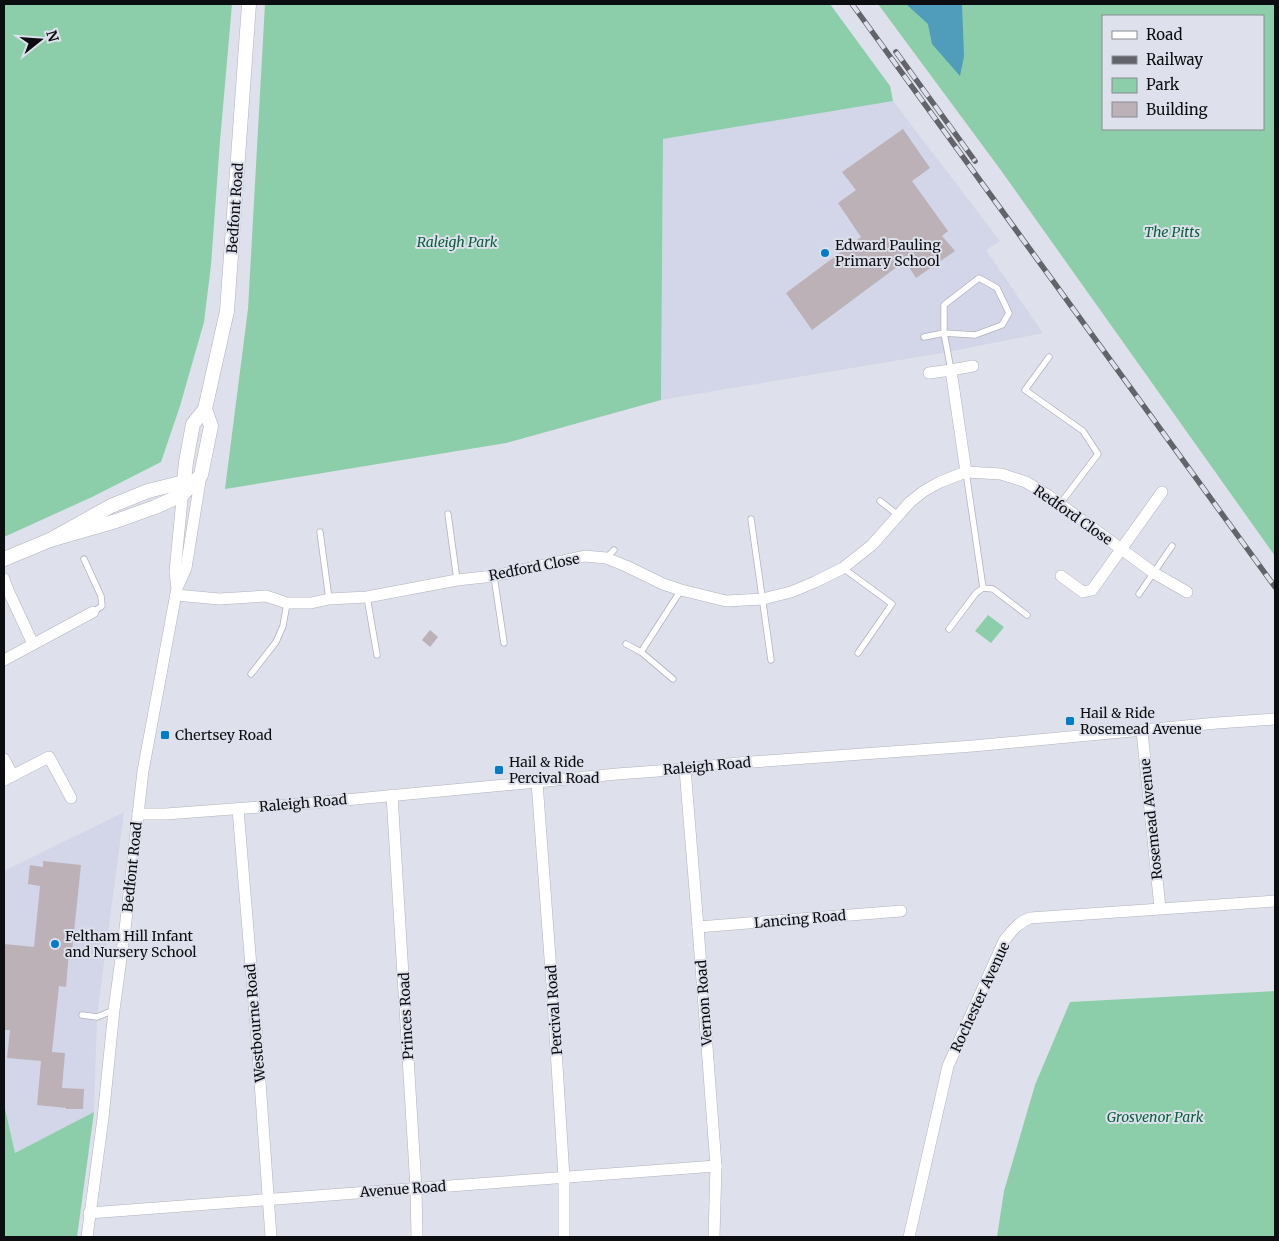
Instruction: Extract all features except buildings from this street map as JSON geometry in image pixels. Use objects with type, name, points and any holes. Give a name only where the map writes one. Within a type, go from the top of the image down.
[{"type":"street","name":"Bedfont Road","points":[[87,1237],[143,771],[176,591],[175,572],[188,491],[186,462],[193,424],[205,409],[227,311],[249,4]]},
{"type":"street","points":[[929,373],[973,366]]},
{"type":"street","points":[[951,370],[966,472]]},
{"type":"street","name":"Bedfont Road","points":[[188,491],[201,475],[211,426],[205,409]]},
{"type":"street","name":"Redford Close","points":[[176,591],[220,599],[266,596],[287,603],[311,603],[329,599],[367,597],[457,580],[494,576],[584,556],[610,554],[626,566],[663,584],[681,590],[726,601],[763,599],[791,592],[843,568],[872,545],[910,502],[924,491],[940,482],[966,472],[1001,474],[1026,482],[1060,504],[1154,573],[1187,592]]},
{"type":"street","points":[[4,559],[50,540],[110,506],[148,491],[188,491]]},
{"type":"street","name":"Redford Close","points":[[1061,576],[1083,592],[1092,590],[1162,492]]},
{"type":"street","points":[[4,579],[33,644]]},
{"type":"street","points":[[4,660],[93,612]]},
{"type":"street","name":"Raleigh Road","points":[[138,814],[238,809],[738,763],[973,746],[1275,719]]},
{"type":"street","name":"Rosemead Avenue","points":[[1142,731],[1160,908]]},
{"type":"street","points":[[4,759],[8,778],[48,757],[71,798]]},
{"type":"street","name":"Vernon Road","points":[[685,769],[716,1166],[714,1237]]},
{"type":"street","name":"Percival Road","points":[[537,782],[564,1177],[564,1237]]},
{"type":"street","name":"Princes Road","points":[[392,795],[418,1237]]},
{"type":"street","name":"Westbourne Road","points":[[238,809],[271,1237]]},
{"type":"street","name":"Rochester Avenue","points":[[909,1237],[948,1066],[1004,941],[1016,925],[1030,918],[1275,900]]},
{"type":"street","name":"Lancing Road","points":[[698,927],[901,911]]},
{"type":"street","name":"Avenue Road","points":[[89,1213],[716,1166]]},
{"type":"lane","points":[[924,337],[944,332],[975,335],[1002,325],[1009,313],[997,288],[979,278],[944,305],[944,332],[951,370]]},
{"type":"lane","points":[[1049,357],[1024,390],[1083,431],[1098,454],[1060,504]]},
{"type":"lane","points":[[966,472],[984,588]]},
{"type":"lane","points":[[880,501],[898,515]]},
{"type":"lane","points":[[448,514],[457,580]]},
{"type":"lane","points":[[751,519],[771,660]]},
{"type":"lane","points":[[320,532],[329,599]]},
{"type":"lane","points":[[1139,594],[1172,546]]},
{"type":"lane","points":[[84,558],[101,596],[102,606],[93,612]]},
{"type":"lane","points":[[843,568],[892,604],[858,653]]},
{"type":"lane","points":[[494,576],[504,643]]},
{"type":"lane","points":[[949,629],[976,593],[984,588],[993,589],[1027,616]]},
{"type":"lane","points":[[641,652],[681,590]]},
{"type":"lane","points":[[367,597],[377,655]]},
{"type":"lane","points":[[251,674],[276,642],[283,626],[287,603]]},
{"type":"lane","points":[[626,644],[641,652],[673,679]]},
{"type":"lane","points":[[82,1015],[96,1016],[114,1010]]},
{"type":"shaded area","name":"Edward Pauling Primary School","points":[[893,101],[1000,241],[986,250],[1043,333],[948,352],[661,400],[663,139]]},
{"type":"shaded area","name":"Feltham Hill Infant and Nursery School","points":[[124,812],[97,1016],[94,1112],[15,1153],[4,1104],[4,871]]},
{"type":"green space","points":[[4,4],[232,4],[211,265],[204,322],[180,406],[161,462],[92,497],[4,537]]},
{"type":"green space","name":"Raleigh Park","points":[[265,4],[830,4],[890,86],[893,101],[663,139],[661,400],[506,443],[225,489],[248,309]]},
{"type":"green space","name":"The Pitts","points":[[878,4],[1275,4],[1275,556],[1000,169]]},
{"type":"green space","points":[[988,615],[1004,627],[991,643],[975,631]]},
{"type":"green space","name":"Grosvenor Park","points":[[1275,991],[1275,1237],[997,1237],[1004,1191],[1035,1085],[1070,1002]]},
{"type":"green space","points":[[4,1104],[15,1153],[94,1112],[77,1237],[4,1237]]},
{"type":"water","points":[[906,4],[962,4],[964,56],[960,76],[932,44],[928,24]]},
{"type":"railway","points":[[852,4],[1275,587]]},
{"type":"railway","points":[[896,52],[975,161]]},
{"type":"place","name":"Edward Pauling Primary School","points":[[825,253]]},
{"type":"place","name":"Hail & Ride Rosemead Avenue","points":[[1070,721]]},
{"type":"place","name":"Chertsey Road","points":[[165,735]]},
{"type":"place","name":"Hail & Ride Percival Road","points":[[499,770]]},
{"type":"place","name":"Feltham Hill Infant and Nursery School","points":[[55,944]]}]
